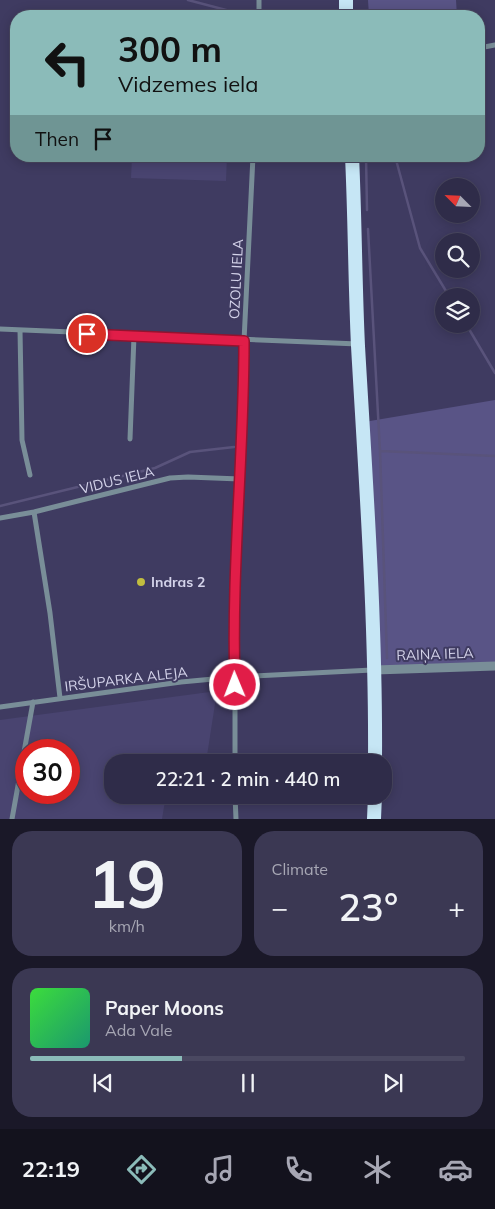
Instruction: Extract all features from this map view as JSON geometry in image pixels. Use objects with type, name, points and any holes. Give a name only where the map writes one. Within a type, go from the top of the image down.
[{"type":"highway","points":[[352,162],[358,344],[364,422],[375,670],[375,754]]},
{"type":"highway","points":[[374,819],[375,804]]},
{"type":"street","name":"OZOLU IELA","points":[[235,754],[235,609],[243,428],[244,341],[253,162]]},
{"type":"street","points":[[0,329],[244,341],[358,344]]},
{"type":"street","points":[[20,330],[22,440],[30,475]]},
{"type":"street","points":[[130,439],[134,336]]},
{"type":"street","name":"VIDUS IELA","points":[[0,518],[34,512],[170,478],[240,479]]},
{"type":"street","points":[[34,512],[50,613],[60,698]]},
{"type":"street","name":"RAIŅA IELA","points":[[375,670],[495,666]]},
{"type":"street","name":"IRŠUPARKA ALEJA","points":[[0,707],[181,682],[235,677],[375,670]]},
{"type":"street","points":[[12,819],[33,702]]},
{"type":"street","points":[[236,804],[236,819]]},
{"type":"shaded area","points":[[368,0],[456,0],[457,10],[369,10]]},
{"type":"shaded area","points":[[132,162],[227,162],[226,181],[131,178]]},
{"type":"shaded area","points":[[495,400],[495,666],[375,670],[364,422]]},
{"type":"shaded area","points":[[217,691],[207,754],[104,754],[104,804],[164,804],[162,819],[0,819],[0,720]]},
{"type":"waterway","points":[[188,0],[226,10]]},
{"type":"waterway","points":[[366,162],[367,210]]},
{"type":"waterway","points":[[397,162],[420,248],[444,288]]},
{"type":"waterway","points":[[368,229],[380,451],[387,658]]},
{"type":"waterway","points":[[471,333],[495,373]]},
{"type":"waterway","points":[[0,506],[155,468],[190,452],[234,447]]},
{"type":"waterway","points":[[380,451],[495,456]]},
{"type":"place","name":"Indras 2","points":[[141,582]]},
{"type":"route","points":[[87,334],[193,337],[244,341],[243,428],[235,609],[235,685]]}]
